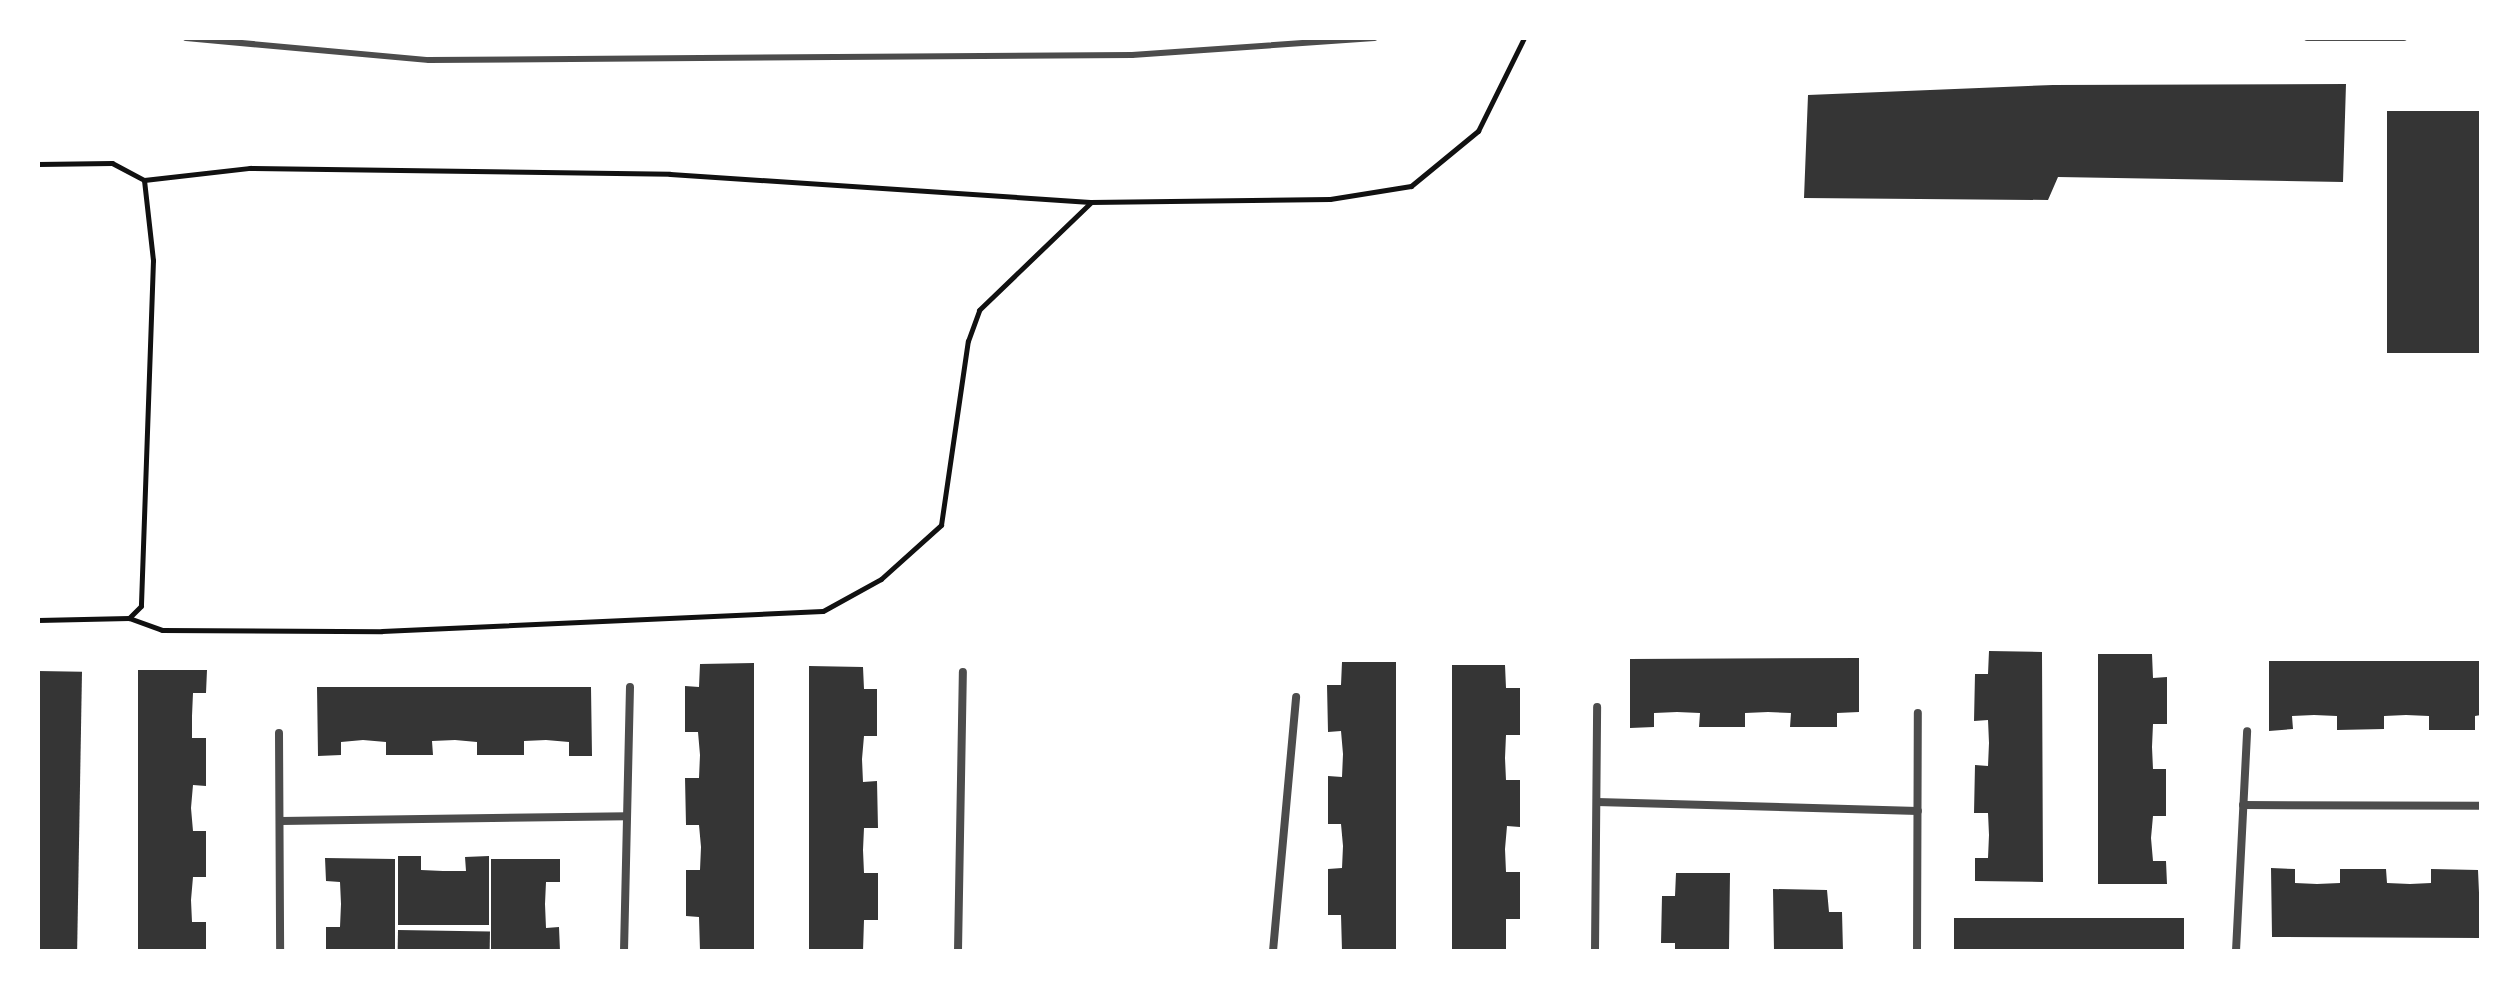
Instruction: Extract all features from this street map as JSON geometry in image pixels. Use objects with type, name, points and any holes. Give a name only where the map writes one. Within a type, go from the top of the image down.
[{"type":"street","points":[[958,951],[963,672]]},
{"type":"street","points":[[624,951],[630,687]]},
{"type":"street","points":[[1273,951],[1296,697]]},
{"type":"street","points":[[1595,951],[1597,707]]},
{"type":"street","points":[[1917,951],[1918,713]]},
{"type":"street","points":[[2236,951],[2247,731]]},
{"type":"street","points":[[279,733],[280,951]]},
{"type":"street","points":[[1597,802],[1918,811]]},
{"type":"street","points":[[2243,805],[2481,806]]},
{"type":"street","points":[[281,821],[627,816]]},
{"type":"lane","points":[[186,38],[429,60],[1132,55],[1374,38]]},
{"type":"lane","points":[[2307,38],[2404,38]]},
{"type":"path","points":[[38,164],[112,163],[144,180],[250,168],[654,174],[1090,202],[1330,199],[1411,186],[1478,131],[1524,38]]},
{"type":"path","points":[[129,618],[141,606],[142,590],[153,260],[144,180]]},
{"type":"path","points":[[38,620],[129,618],[162,630],[382,631],[823,611],[881,579],[941,525],[968,341],[979,310],[1090,202]]},
{"type":"building","points":[[2346,84],[2343,182],[2058,177],[2048,200],[1804,198],[1808,95],[2053,85]]},
{"type":"building","points":[[2387,111],[2481,111],[2481,353],[2387,353]]},
{"type":"building","points":[[1989,651],[2042,652],[2043,882],[1975,881],[1975,858],[1988,858],[1989,835],[1988,813],[1974,813],[1975,765],[1988,766],[1989,743],[1988,720],[1974,721],[1975,674],[1988,674]]},
{"type":"building","points":[[2098,654],[2152,654],[2153,678],[2167,677],[2167,724],[2153,724],[2152,747],[2153,769],[2166,769],[2166,816],[2153,816],[2151,838],[2153,861],[2166,861],[2167,884],[2098,884]]},
{"type":"building","points":[[1859,658],[1859,712],[1837,713],[1837,727],[1790,727],[1791,713],[1768,712],[1745,713],[1745,727],[1699,727],[1700,713],[1677,712],[1654,713],[1654,727],[1630,728],[1630,659]]},
{"type":"building","points":[[2269,661],[2481,661],[2481,715],[2475,716],[2475,730],[2429,730],[2429,716],[2406,715],[2384,716],[2384,729],[2337,730],[2337,716],[2314,715],[2292,716],[2293,729],[2269,731]]},
{"type":"building","points":[[1342,662],[1396,662],[1396,951],[1342,951],[1341,915],[1328,915],[1328,869],[1342,868],[1343,846],[1341,824],[1328,824],[1328,776],[1342,777],[1343,754],[1341,731],[1328,732],[1327,685],[1341,685]]},
{"type":"building","points":[[754,663],[754,951],[700,951],[699,917],[686,916],[686,870],[700,870],[701,847],[699,825],[686,825],[685,778],[699,778],[700,755],[698,732],[685,732],[685,686],[699,687],[700,664]]},
{"type":"building","points":[[1452,665],[1505,665],[1506,688],[1520,688],[1520,735],[1506,735],[1505,758],[1506,780],[1520,780],[1520,827],[1507,826],[1505,849],[1506,872],[1520,872],[1520,919],[1506,919],[1506,951],[1452,951]]},
{"type":"building","points":[[809,666],[863,667],[864,689],[877,689],[877,736],[864,736],[862,759],[863,782],[877,781],[878,828],[864,828],[863,850],[864,873],[878,873],[878,920],[864,920],[863,951],[809,951]]},
{"type":"building","points":[[138,670],[207,670],[206,693],[193,693],[192,716],[192,738],[206,738],[206,786],[193,785],[191,808],[193,831],[206,831],[206,877],[193,877],[191,900],[192,922],[206,922],[206,951],[138,951]]},
{"type":"building","points":[[38,671],[82,672],[77,951],[38,951]]},
{"type":"building","points":[[317,687],[591,687],[592,756],[569,756],[569,742],[546,740],[524,741],[524,755],[477,755],[477,742],[455,740],[432,741],[433,755],[386,755],[386,742],[363,740],[341,742],[341,755],[318,756]]},
{"type":"building","points":[[398,856],[421,856],[421,870],[466,871],[465,857],[489,856],[489,925],[398,925]]},
{"type":"building","points":[[325,858],[395,859],[395,951],[326,951],[326,927],[340,927],[341,904],[340,882],[326,881]]},
{"type":"building","points":[[491,859],[560,859],[560,882],[546,882],[545,904],[546,928],[559,927],[560,951],[491,951]]},
{"type":"building","points":[[2271,868],[2295,869],[2295,883],[2317,884],[2340,883],[2340,869],[2386,869],[2387,883],[2410,884],[2431,883],[2431,869],[2478,870],[2481,938],[2272,937]]},
{"type":"building","points":[[1676,873],[1730,873],[1729,951],[1675,951],[1675,943],[1661,943],[1662,896],[1675,896]]},
{"type":"building","points":[[1773,889],[1827,890],[1829,912],[1842,912],[1843,951],[1774,951]]},
{"type":"building","points":[[1954,918],[2184,918],[2184,951],[1954,951]]},
{"type":"building","points":[[398,930],[490,932],[490,951],[398,951]]}]
